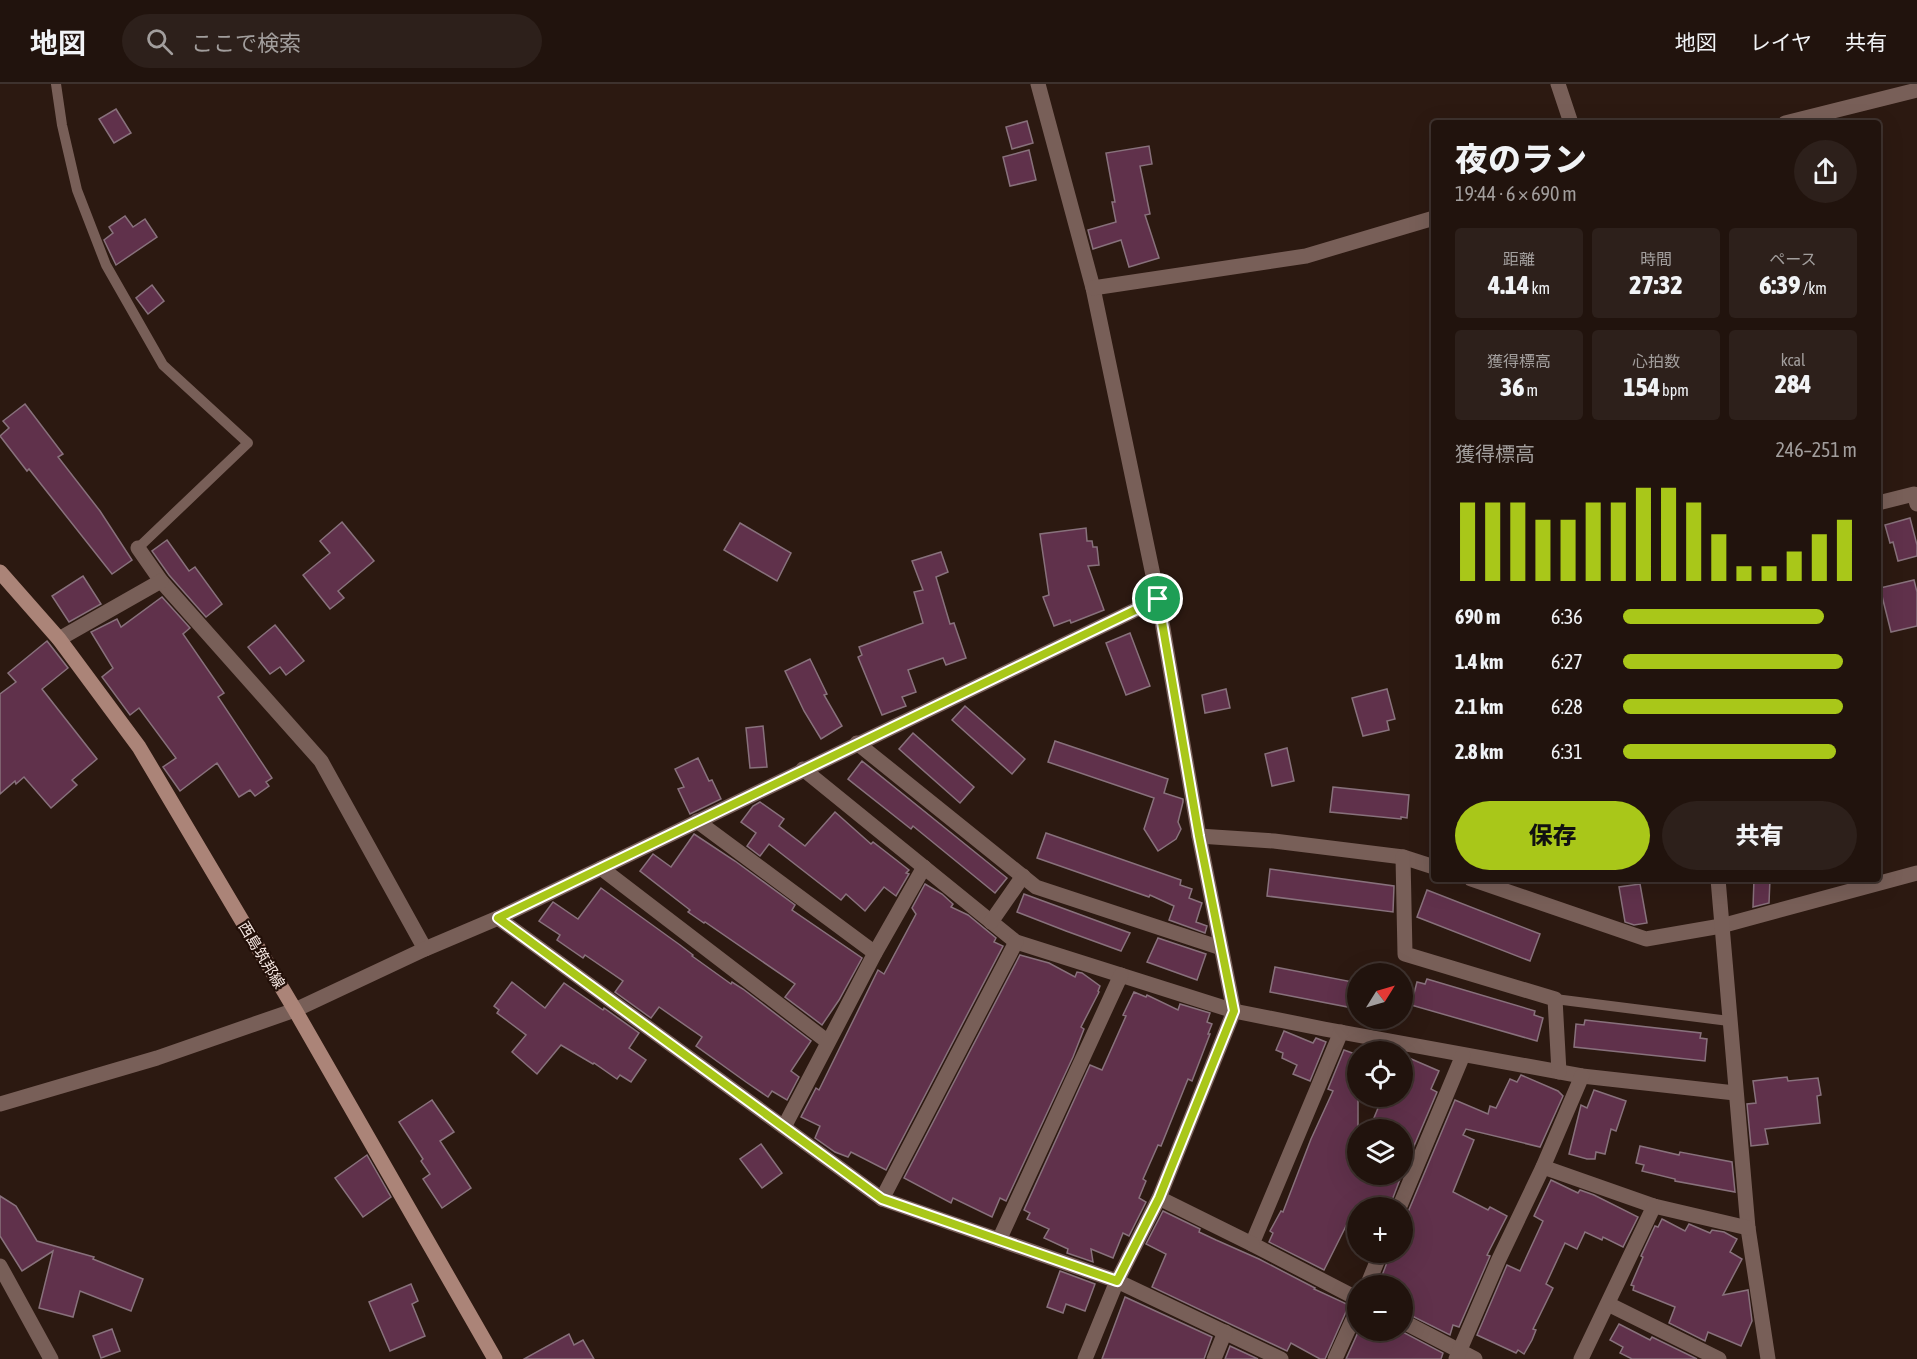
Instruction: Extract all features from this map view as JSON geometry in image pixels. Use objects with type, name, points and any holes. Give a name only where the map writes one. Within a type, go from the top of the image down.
[{"type":"main road","name":"西島筑邦線","points":[[0,572],[59,639],[140,747],[295,1010],[495,1359]]},
{"type":"street","points":[[1038,84],[1093,288],[1158,599],[1199,836],[1234,1011],[1159,1198],[1117,1281],[1085,1359]]},
{"type":"street","points":[[1558,84],[1569,120]]},
{"type":"street","points":[[1797,120],[1917,90]]},
{"type":"street","points":[[1093,288],[1306,256],[1431,219]]},
{"type":"street","points":[[1881,502],[1914,494],[1917,504]]},
{"type":"street","points":[[138,548],[161,581],[321,761],[425,949]]},
{"type":"street","points":[[59,639],[161,581]]},
{"type":"street","points":[[0,1104],[157,1058],[295,1010],[425,949],[498,918],[1158,599]]},
{"type":"street","points":[[857,743],[1036,887],[1221,948]]},
{"type":"street","points":[[803,769],[1016,942],[1234,1011],[1582,1076],[1736,1093]]},
{"type":"street","points":[[697,821],[875,953]]},
{"type":"street","points":[[1199,836],[1274,841],[1403,857],[1431,866]]},
{"type":"street","points":[[1403,857],[1405,954],[1555,999],[1559,1072]]},
{"type":"street","points":[[784,1127],[875,953],[924,867]]},
{"type":"street","points":[[601,868],[828,1042]]},
{"type":"street","points":[[1480,882],[1646,939],[1721,926],[1917,873]]},
{"type":"street","points":[[992,922],[1023,876]]},
{"type":"street","points":[[1718,882],[1748,1228],[1768,1359]]},
{"type":"street","points":[[498,918],[882,1199],[1117,1281],[1281,1359]]},
{"type":"street","points":[[882,1199],[1016,942]]},
{"type":"street","points":[[999,1240],[1121,975]]},
{"type":"street","points":[[1251,1244],[1341,1032]]},
{"type":"street","points":[[1404,1197],[1462,1055]]},
{"type":"street","points":[[1457,1354],[1582,1076]]},
{"type":"street","points":[[1543,1167],[1654,1206],[1748,1228]]},
{"type":"street","points":[[1159,1198],[1347,1293]]},
{"type":"street","points":[[1581,1359],[1654,1206]]},
{"type":"street","points":[[0,1266],[51,1359]]},
{"type":"street","points":[[1608,1304],[1719,1359]]},
{"type":"street","points":[[1413,1328],[1457,1354],[1475,1359]]},
{"type":"street","points":[[1214,1359],[1225,1332]]},
{"type":"street","points":[[1335,1359],[1347,1332]]},
{"type":"lane","points":[[56,84],[62,125],[77,190],[106,265],[163,365],[248,443],[138,548]]},
{"type":"lane","points":[[1555,999],[1729,1021]]},
{"type":"building","points":[[116,109],[131,133],[114,143],[99,119]]},
{"type":"building","points":[[1027,121],[1033,143],[1012,149],[1006,127]]},
{"type":"building","points":[[1149,146],[1152,164],[1140,166],[1150,214],[1145,215],[1159,258],[1129,267],[1121,240],[1093,249],[1088,230],[1116,222],[1112,202],[1115,202],[1106,153]]},
{"type":"building","points":[[1029,150],[1036,180],[1010,186],[1003,157]]},
{"type":"building","points":[[125,216],[133,227],[145,219],[157,237],[116,265],[104,240],[113,233],[109,227]]},
{"type":"building","points":[[152,285],[164,301],[148,314],[136,298]]},
{"type":"building","points":[[25,404],[63,454],[58,457],[100,511],[132,560],[112,574],[0,436],[9,428],[3,421]]},
{"type":"building","points":[[1910,518],[1917,545],[1917,556],[1898,561],[1885,525]]},
{"type":"building","points":[[342,522],[374,561],[338,591],[344,598],[330,609],[303,575],[330,553],[320,541]]},
{"type":"building","points":[[740,523],[791,553],[777,581],[724,550]]},
{"type":"building","points":[[1086,528],[1087,541],[1092,541],[1093,547],[1097,547],[1099,565],[1088,566],[1104,610],[1071,623],[1070,620],[1054,626],[1043,597],[1049,595],[1040,534]]},
{"type":"building","points":[[167,540],[189,571],[195,567],[222,604],[206,617],[169,575],[152,551]]},
{"type":"building","points":[[941,552],[948,572],[936,577],[950,624],[954,623],[966,658],[946,665],[943,658],[908,670],[916,692],[902,697],[906,706],[882,715],[858,657],[862,655],[859,647],[923,623],[914,592],[923,590],[912,561]]},
{"type":"building","points":[[83,576],[101,604],[69,622],[52,596]]},
{"type":"building","points":[[1914,580],[1917,592],[1917,626],[1891,632],[1881,588]]},
{"type":"building","points":[[162,597],[190,628],[183,634],[224,693],[218,697],[272,778],[266,782],[269,786],[255,796],[250,790],[239,797],[217,763],[180,791],[163,767],[176,758],[139,708],[130,715],[102,677],[113,668],[91,632],[117,619],[121,627]]},
{"type":"building","points":[[275,625],[304,661],[286,675],[280,667],[270,674],[248,647]]},
{"type":"building","points":[[1130,633],[1150,686],[1126,695],[1106,643]]},
{"type":"building","points":[[47,641],[68,668],[42,689],[97,759],[72,780],[77,785],[51,808],[24,777],[16,784],[15,781],[0,794],[0,694],[16,682],[8,673]]},
{"type":"building","points":[[810,659],[827,694],[824,695],[842,726],[821,739],[804,711],[785,671]]},
{"type":"building","points":[[1226,689],[1230,708],[1205,713],[1202,695]]},
{"type":"building","points":[[1387,689],[1395,719],[1387,721],[1389,730],[1363,736],[1352,698]]},
{"type":"building","points":[[965,706],[1025,759],[1012,774],[952,720]]},
{"type":"building","points":[[763,726],[767,767],[750,768],[746,728]]},
{"type":"building","points":[[913,733],[974,787],[960,803],[899,749]]},
{"type":"building","points":[[1055,741],[1168,779],[1164,793],[1183,799],[1178,822],[1181,829],[1176,839],[1158,851],[1144,829],[1154,798],[1048,762]]},
{"type":"building","points":[[1287,748],[1294,781],[1272,786],[1265,754]]},
{"type":"building","points":[[698,758],[721,799],[690,814],[678,789],[684,787],[675,769]]},
{"type":"building","points":[[862,761],[1007,878],[995,893],[913,826],[911,829],[848,779]]},
{"type":"building","points":[[1333,787],[1409,795],[1407,818],[1330,812]]},
{"type":"building","points":[[760,802],[784,819],[779,826],[805,846],[835,812],[871,844],[873,842],[909,870],[906,873],[909,874],[896,896],[884,887],[865,911],[846,894],[841,900],[769,844],[760,856],[747,846],[756,833],[741,822],[753,806]]},
{"type":"building","points":[[1046,833],[1181,880],[1180,885],[1192,889],[1189,898],[1202,903],[1196,922],[1207,926],[1205,933],[1169,920],[1174,906],[1150,895],[1149,897],[1037,858]]},
{"type":"building","points":[[694,834],[795,905],[792,910],[862,958],[822,1025],[785,997],[795,984],[688,912],[690,910],[640,871],[653,854],[671,867]]},
{"type":"building","points":[[1270,869],[1394,886],[1393,912],[1267,896]]},
{"type":"building","points":[[1754,882],[1770,882],[1769,903],[1753,907]]},
{"type":"building","points":[[925,884],[942,894],[953,904],[951,907],[968,915],[996,938],[994,942],[1003,946],[886,1170],[851,1152],[848,1157],[835,1152],[815,1138],[820,1126],[801,1117],[816,1088],[819,1090],[878,970],[884,974],[916,914],[912,908]]},
{"type":"building","points":[[1640,884],[1647,923],[1634,925],[1625,922],[1619,887]]},
{"type":"building","points":[[601,888],[731,984],[732,982],[743,989],[811,1041],[791,1071],[799,1077],[787,1100],[772,1091],[768,1097],[696,1046],[702,1037],[659,1007],[651,1018],[615,992],[623,981],[585,955],[583,958],[557,940],[560,935],[539,921],[553,902],[578,919]]},
{"type":"building","points":[[1427,890],[1540,934],[1530,961],[1417,917]]},
{"type":"building","points":[[1024,894],[1130,933],[1121,951],[1066,931],[1017,912]]},
{"type":"building","points":[[1158,938],[1206,954],[1197,980],[1147,962]]},
{"type":"building","points":[[1020,955],[1049,963],[1075,977],[1077,972],[1082,973],[1100,986],[1081,1027],[1084,1029],[1073,1057],[1006,1201],[1000,1198],[992,1217],[953,1198],[951,1203],[904,1178]]},
{"type":"building","points":[[1275,967],[1347,981],[1347,1007],[1270,992]]},
{"type":"building","points":[[1427,979],[1535,1011],[1534,1015],[1543,1018],[1537,1041],[1413,1006],[1417,982],[1425,984]]},
{"type":"building","points":[[512,982],[545,1008],[564,983],[639,1033],[629,1048],[646,1060],[631,1082],[620,1075],[617,1079],[561,1045],[537,1074],[512,1052],[526,1035],[497,1013],[499,1010],[494,1006]]},
{"type":"building","points":[[1134,992],[1146,997],[1147,995],[1178,1010],[1180,1004],[1210,1013],[1207,1022],[1212,1024],[1192,1081],[1188,1079],[1161,1146],[1158,1145],[1143,1179],[1146,1181],[1139,1198],[1146,1202],[1129,1236],[1123,1233],[1113,1258],[1091,1249],[1093,1262],[1067,1253],[1068,1249],[1044,1238],[1049,1229],[1027,1219],[1030,1213],[1024,1210],[1090,1065],[1102,1070]]},
{"type":"building","points":[[1585,1020],[1701,1033],[1700,1038],[1707,1039],[1705,1061],[1574,1047],[1576,1024],[1584,1025]]},
{"type":"building","points":[[1284,1031],[1313,1043],[1316,1038],[1326,1042],[1310,1081],[1293,1074],[1297,1065],[1282,1058],[1283,1053],[1276,1050]]},
{"type":"building","points":[[1344,1050],[1347,1051],[1347,1107],[1358,1107],[1358,1119],[1347,1119],[1347,1185],[1398,1185],[1393,1197],[1347,1197],[1347,1224],[1324,1270],[1269,1242],[1273,1233],[1270,1231],[1281,1211],[1283,1212],[1311,1139],[1333,1091],[1328,1089]]},
{"type":"building","points":[[1413,1060],[1439,1071],[1431,1089],[1437,1092],[1413,1148],[1413,1119],[1374,1119],[1378,1107],[1413,1107]]},
{"type":"building","points":[[1521,1075],[1558,1091],[1563,1096],[1540,1147],[1466,1129],[1463,1135],[1474,1140],[1453,1192],[1488,1210],[1490,1207],[1507,1216],[1487,1255],[1490,1256],[1459,1327],[1453,1325],[1450,1335],[1413,1316],[1413,1275],[1382,1275],[1387,1263],[1413,1263],[1413,1200],[1455,1100],[1488,1114],[1490,1106],[1496,1108],[1510,1079],[1517,1082]]},
{"type":"building","points":[[1787,1077],[1788,1081],[1818,1078],[1821,1095],[1817,1096],[1820,1123],[1765,1129],[1768,1144],[1751,1146],[1747,1104],[1756,1103],[1753,1081]]},
{"type":"building","points":[[1594,1090],[1626,1101],[1616,1131],[1611,1129],[1605,1154],[1596,1152],[1595,1159],[1587,1159],[1569,1154],[1581,1105],[1587,1108]]},
{"type":"building","points":[[432,1100],[454,1132],[440,1141],[471,1188],[442,1208],[423,1179],[430,1174],[421,1161],[423,1159],[399,1122]]},
{"type":"building","points":[[761,1144],[782,1173],[762,1188],[740,1159]]},
{"type":"building","points":[[1640,1146],[1679,1155],[1680,1152],[1732,1162],[1735,1192],[1675,1181],[1675,1179],[1642,1171],[1644,1165],[1636,1163]]},
{"type":"building","points":[[367,1155],[391,1197],[363,1217],[335,1178]]},
{"type":"building","points":[[1551,1180],[1578,1193],[1580,1190],[1594,1195],[1638,1217],[1623,1247],[1603,1237],[1602,1240],[1585,1232],[1577,1249],[1565,1243],[1546,1284],[1553,1288],[1533,1329],[1536,1330],[1532,1340],[1524,1354],[1518,1350],[1516,1353],[1477,1335],[1507,1265],[1520,1271],[1543,1221],[1534,1216]]},
{"type":"building","points":[[0,1196],[16,1206],[37,1241],[94,1257],[93,1259],[143,1279],[131,1311],[80,1291],[73,1317],[39,1308],[53,1251],[22,1271],[0,1236]]},
{"type":"building","points":[[1163,1211],[1200,1229],[1199,1232],[1259,1259],[1347,1304],[1347,1310],[1325,1359],[1320,1359],[1291,1343],[1287,1351],[1152,1287],[1166,1254],[1146,1244]]},
{"type":"building","points":[[1662,1219],[1685,1231],[1689,1224],[1710,1233],[1712,1230],[1724,1232],[1737,1239],[1730,1252],[1742,1259],[1723,1295],[1748,1290],[1752,1321],[1741,1346],[1708,1332],[1705,1341],[1669,1323],[1675,1307],[1633,1290],[1634,1286],[1631,1285],[1643,1257],[1641,1256],[1655,1226],[1658,1227]]},
{"type":"building","points":[[1060,1271],[1095,1284],[1085,1311],[1066,1304],[1063,1313],[1047,1307]]},
{"type":"building","points":[[411,1284],[418,1301],[412,1304],[425,1336],[390,1351],[369,1302]]},
{"type":"building","points":[[1125,1297],[1212,1337],[1204,1359],[1102,1359]]},
{"type":"building","points":[[1619,1324],[1650,1340],[1652,1337],[1697,1359],[1632,1359],[1620,1353],[1623,1347],[1610,1340]]},
{"type":"building","points":[[112,1329],[120,1351],[101,1358],[93,1336]]},
{"type":"building","points":[[569,1334],[574,1345],[583,1340],[594,1359],[524,1359]]},
{"type":"building","points":[[1413,1337],[1443,1353],[1441,1359],[1346,1359],[1354,1341],[1413,1341]]},
{"type":"building","points":[[1230,1346],[1258,1359],[1225,1359]]},
{"type":"route","points":[[1158,599],[1199,836],[1234,1011],[1159,1198],[1117,1281],[882,1199],[498,918],[803,769],[1158,599]]}]
